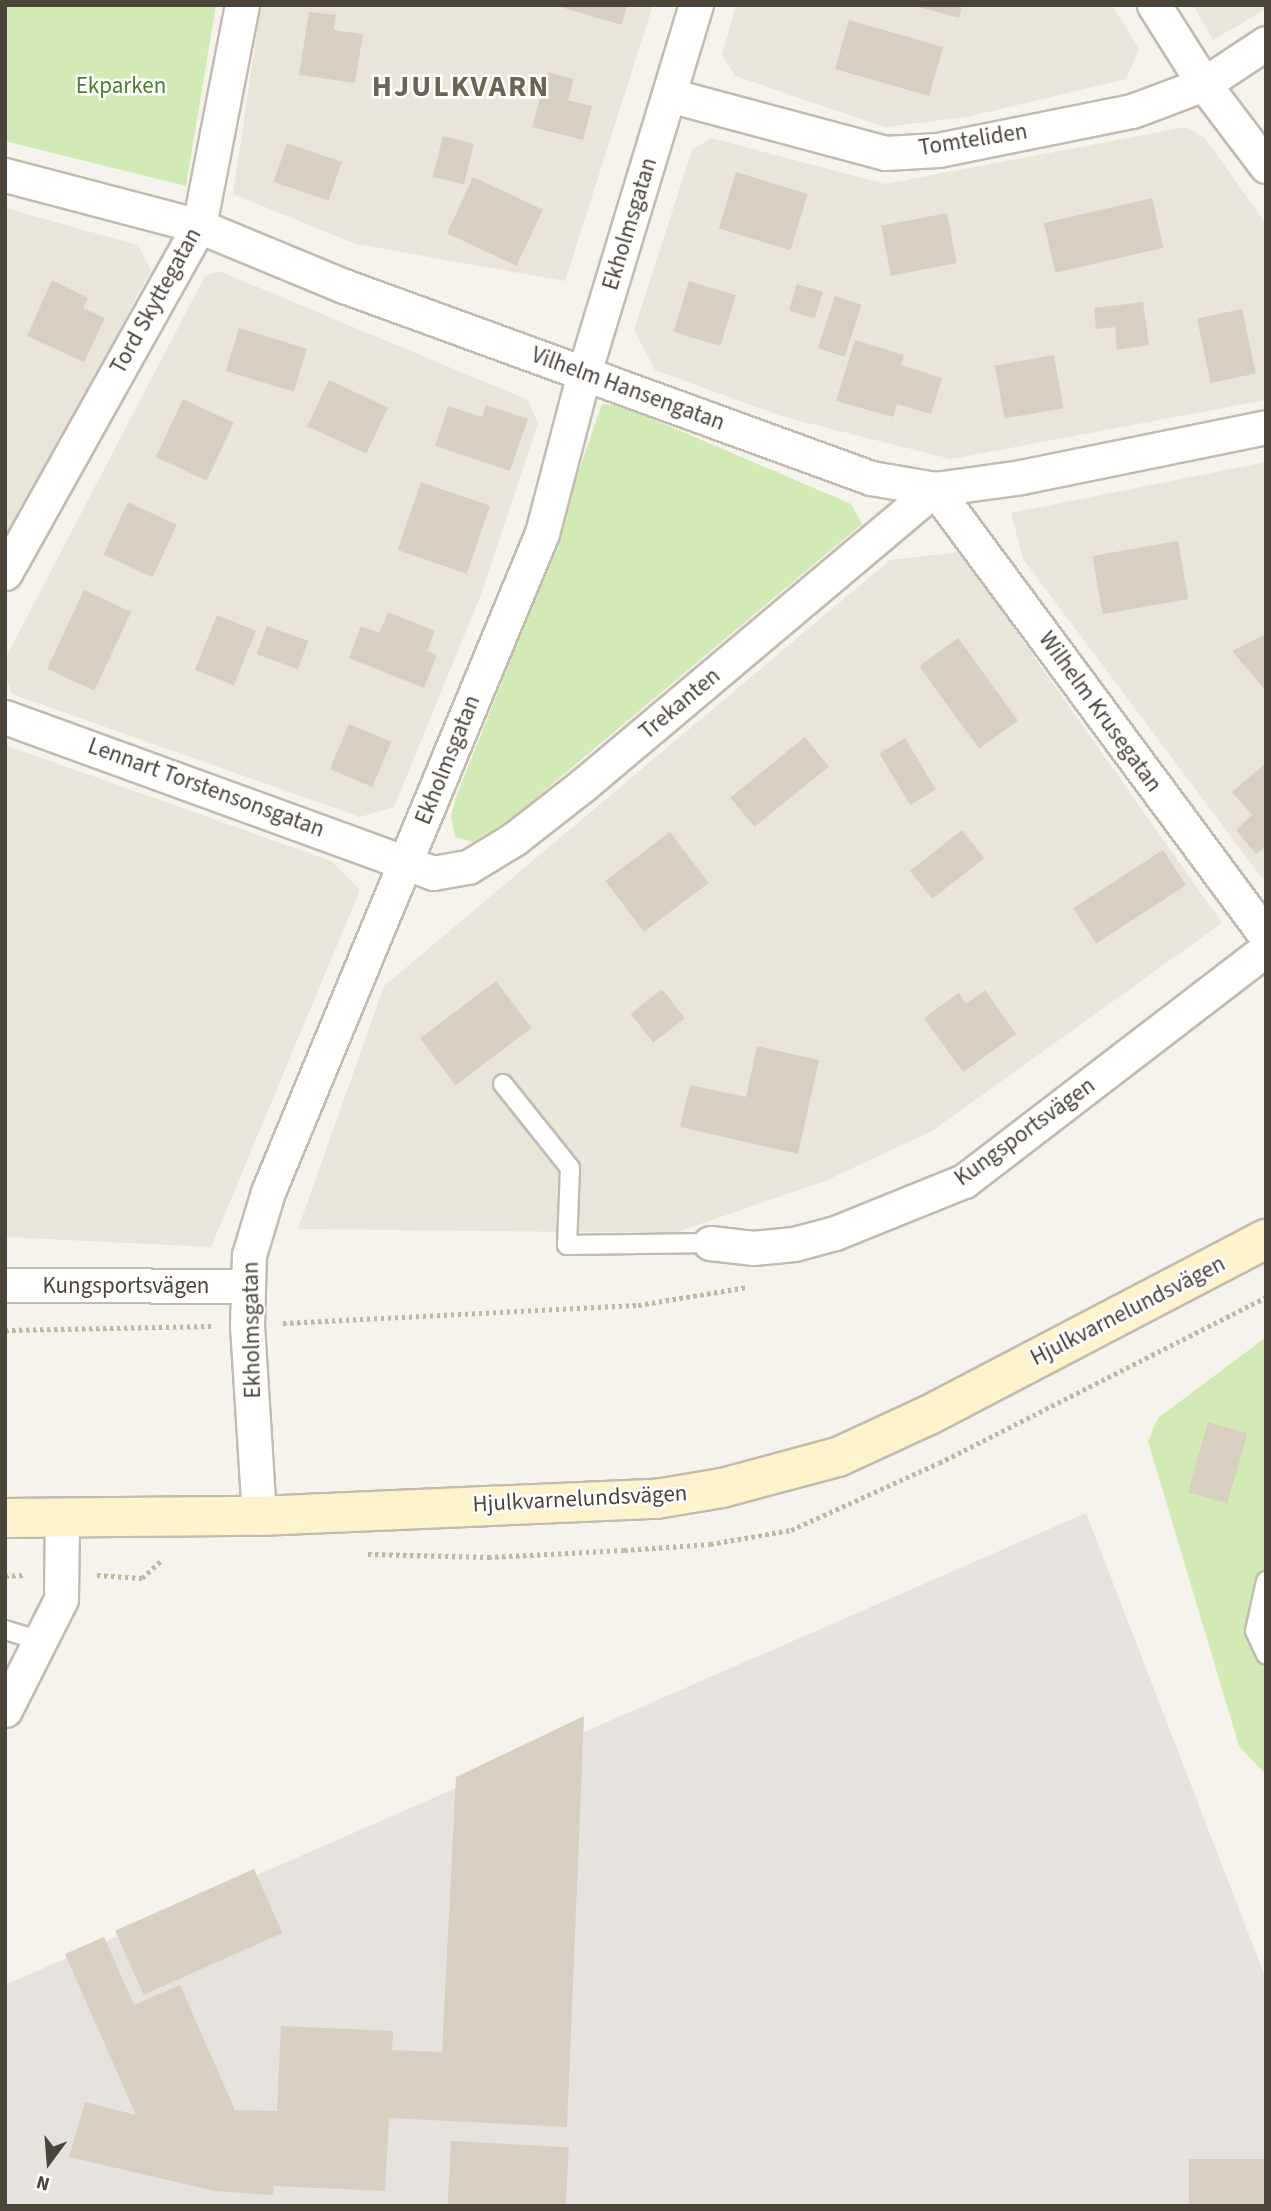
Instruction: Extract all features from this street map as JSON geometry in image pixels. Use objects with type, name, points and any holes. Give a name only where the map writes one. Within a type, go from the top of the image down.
[{"type":"street","name":"Tord Skyttegatan","points":[[5,573],[199,226],[242,5]]},
{"type":"street","name":"Ekholmsgatan","points":[[259,1516],[247,1286],[249,1255],[268,1192],[542,533],[584,373],[696,5]]},
{"type":"street","points":[[1154,5],[1204,84],[1266,166]]},
{"type":"street","name":"Tomteliden","points":[[670,95],[884,153],[938,150],[1132,111],[1204,84],[1266,43]]},
{"type":"street","name":"Vilhelm Hansengatan","points":[[5,175],[199,226],[344,286],[871,478],[935,489],[1021,477],[1266,427]]},
{"type":"street","name":"Trekanten","points":[[405,863],[433,873],[468,867],[514,839],[935,489]]},
{"type":"street","name":"Wilhelm Krusegatan","points":[[935,489],[1266,936]]},
{"type":"street","name":"Lennart Torstensonsgatan","points":[[5,717],[368,846],[405,863]]},
{"type":"street","name":"Kungsportsvägen","points":[[710,1243],[753,1248],[794,1244],[964,1181],[1266,949]]},
{"type":"street","name":"Hjulkvarnelundsvägen","points":[[5,1518],[62,1521],[259,1516],[656,1499],[763,1478],[838,1457],[929,1415],[1266,1239]]},
{"type":"street","name":"Kungsportsvägen","points":[[5,1285],[247,1286]]},
{"type":"street","points":[[5,1710],[61,1600],[65,1572],[62,1521]]},
{"type":"lane","points":[[503,1084],[570,1168],[568,1245],[710,1243]]},
{"type":"lane","points":[[1266,1581],[1255,1631],[1266,1655]]},
{"type":"lane","points":[[5,1630],[42,1641]]},
{"type":"shaded area","points":[[261,5],[653,5],[565,281],[356,244],[233,194]]},
{"type":"shaded area","points":[[736,5],[1112,5],[1139,49],[1126,79],[967,117],[885,127],[735,76],[722,55]]},
{"type":"shaded area","points":[[1193,5],[1266,5],[1266,9],[1213,40]]},
{"type":"shaded area","points":[[1186,127],[1205,138],[1266,224],[1266,400],[951,459],[784,417],[655,370],[634,330],[692,150],[711,138],[885,184]]},
{"type":"shaded area","points":[[5,208],[138,245],[151,270],[5,546]]},
{"type":"shaded area","points":[[219,271],[528,400],[538,424],[482,592],[394,807],[360,817],[12,694],[5,675],[5,659],[205,276]]},
{"type":"shaded area","points":[[1266,462],[1266,875],[1262,878],[1023,559],[1011,513]]},
{"type":"shaded area","points":[[960,552],[1222,923],[932,1131],[825,1181],[674,1233],[298,1229],[384,986],[890,560]]},
{"type":"shaded area","points":[[5,745],[331,861],[360,890],[211,1247],[5,1237]]},
{"type":"shaded area","points":[[1086,1513],[1266,1979],[1266,2206],[5,2206],[5,1985]]},
{"type":"green space","name":"Ekparken","points":[[5,5],[216,5],[186,186],[5,141]]},
{"type":"green space","points":[[602,404],[620,405],[851,504],[862,524],[513,817],[473,842],[455,837],[451,816],[456,797],[524,627]]},
{"type":"green space","points":[[1266,1337],[1266,1775],[1239,1746],[1148,1441],[1158,1418]]},
{"type":"building","points":[[554,5],[627,5],[622,25]]},
{"type":"building","points":[[912,5],[962,5],[959,18]]},
{"type":"building","points":[[309,12],[336,15],[334,30],[363,34],[355,83],[299,75]]},
{"type":"building","points":[[849,20],[943,47],[929,96],[835,69]]},
{"type":"building","points":[[547,72],[574,79],[568,100],[592,106],[583,140],[532,127]]},
{"type":"building","points":[[443,136],[474,144],[464,184],[433,177]]},
{"type":"building","points":[[287,143],[342,162],[328,201],[274,182]]},
{"type":"building","points":[[736,172],[808,194],[790,250],[719,228]]},
{"type":"building","points":[[473,177],[543,210],[517,266],[447,233]]},
{"type":"building","points":[[1152,198],[1163,248],[1055,273],[1044,223]]},
{"type":"building","points":[[947,213],[957,263],[891,276],[881,226]]},
{"type":"building","points":[[52,280],[88,298],[83,308],[105,318],[84,362],[27,336]]},
{"type":"building","points":[[689,281],[736,295],[720,346],[674,332]]},
{"type":"building","points":[[797,284],[823,292],[815,319],[789,311]]},
{"type":"building","points":[[835,296],[862,305],[845,357],[818,348]]},
{"type":"building","points":[[1143,302],[1149,345],[1117,350],[1115,327],[1096,329],[1094,308]]},
{"type":"building","points":[[1242,309],[1256,374],[1211,383],[1197,319]]},
{"type":"building","points":[[239,328],[307,349],[294,392],[226,371]]},
{"type":"building","points":[[855,340],[904,355],[901,365],[942,378],[931,414],[897,404],[893,417],[836,401]]},
{"type":"building","points":[[1054,355],[1063,408],[1004,419],[995,365]]},
{"type":"building","points":[[329,380],[388,407],[366,454],[307,426]]},
{"type":"building","points":[[183,399],[234,423],[207,481],[156,457]]},
{"type":"building","points":[[486,405],[528,419],[510,471],[435,446],[448,406],[482,417]]},
{"type":"building","points":[[421,482],[490,506],[467,574],[398,550]]},
{"type":"building","points":[[128,502],[177,525],[152,577],[103,555]]},
{"type":"building","points":[[1178,541],[1188,599],[1103,614],[1092,556]]},
{"type":"building","points":[[84,590],[131,612],[94,691],[47,669]]},
{"type":"building","points":[[388,612],[435,631],[427,651],[437,655],[424,688],[349,658],[361,626],[379,633]]},
{"type":"building","points":[[217,615],[256,631],[234,685],[195,670]]},
{"type":"building","points":[[267,626],[308,641],[298,669],[257,654]]},
{"type":"building","points":[[1266,634],[1266,691],[1232,651]]},
{"type":"building","points":[[958,638],[1018,721],[979,749],[919,666]]},
{"type":"building","points":[[349,724],[391,742],[372,787],[330,769]]},
{"type":"building","points":[[805,737],[829,767],[754,827],[730,797]]},
{"type":"building","points":[[905,738],[936,789],[910,805],[879,753]]},
{"type":"building","points":[[1266,763],[1266,846],[1256,854],[1236,830],[1252,815],[1232,792]]},
{"type":"building","points":[[962,830],[984,858],[932,899],[910,871]]},
{"type":"building","points":[[670,832],[709,883],[644,932],[605,881]]},
{"type":"building","points":[[1163,850],[1186,885],[1096,944],[1073,908]]},
{"type":"building","points":[[496,981],[532,1028],[456,1085],[420,1038]]},
{"type":"building","points":[[662,989],[685,1018],[653,1043],[630,1014]]},
{"type":"building","points":[[985,990],[1016,1034],[963,1072],[924,1018],[959,993],[966,1004]]},
{"type":"building","points":[[757,1046],[819,1060],[798,1154],[680,1127],[690,1085],[746,1097]]},
{"type":"building","points":[[1208,1422],[1247,1433],[1227,1503],[1188,1492]]},
{"type":"building","points":[[584,1716],[567,2127],[389,2118],[385,2191],[274,2186],[273,2195],[215,2191],[69,2157],[85,2102],[136,2115],[65,1954],[104,1937],[134,2005],[180,1985],[235,2110],[277,2111],[281,2026],[393,2031],[392,2050],[442,2052],[456,1777]]},
{"type":"building","points":[[254,1869],[282,1933],[144,1995],[115,1931]]},
{"type":"building","points":[[451,2141],[569,2147],[566,2206],[448,2206]]},
{"type":"building","points":[[1189,2159],[1266,2159],[1266,2206],[1189,2206]]},
{"type":"district","name":"HJULKVARN","points":[[461,87]]}]
